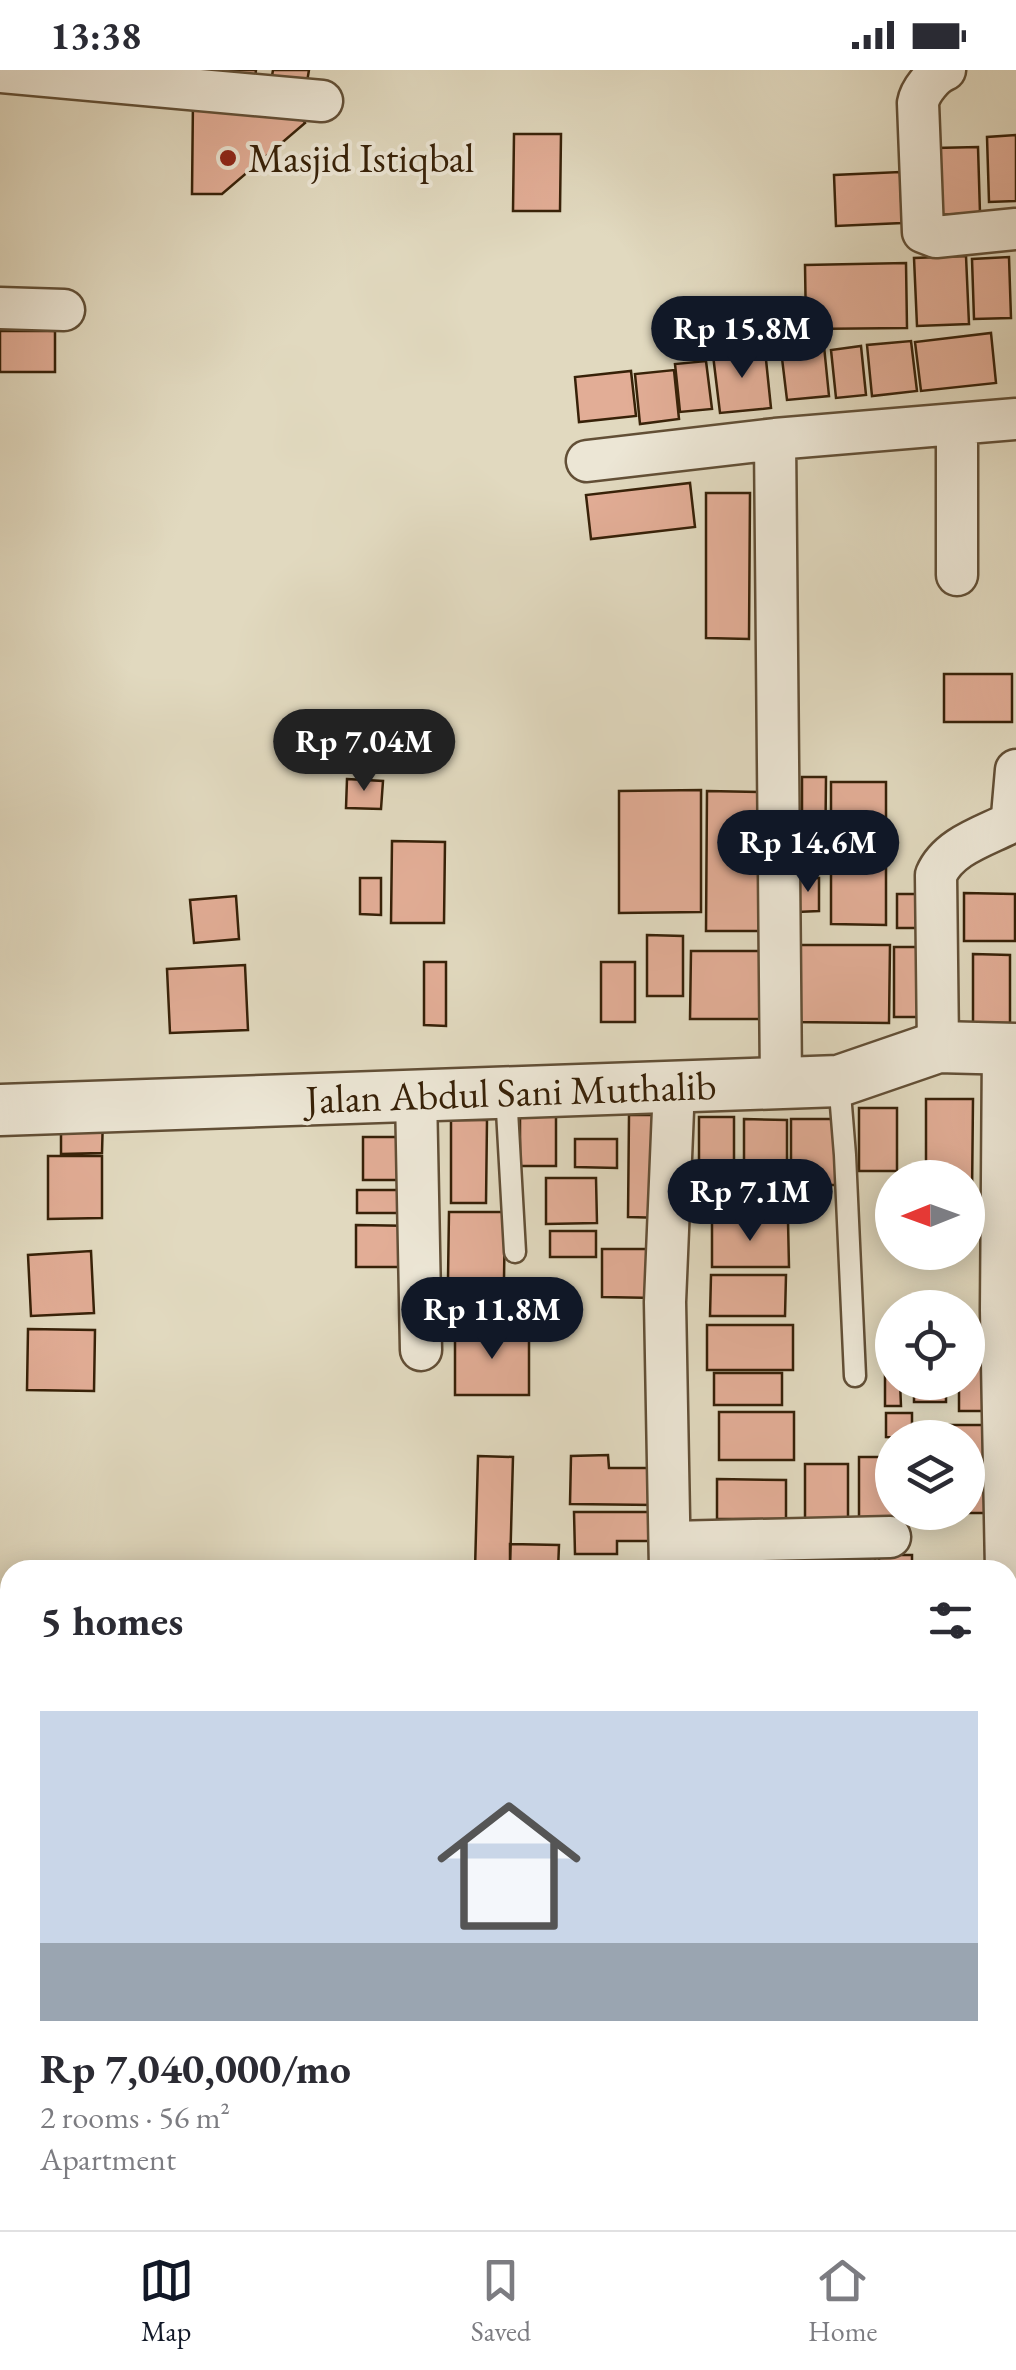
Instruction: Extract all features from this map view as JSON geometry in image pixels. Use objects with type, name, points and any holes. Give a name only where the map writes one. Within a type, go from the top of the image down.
[{"type":"street","points":[[945,70],[929,84],[918,103],[923,232],[936,236],[1016,228]]},
{"type":"street","points":[[0,72],[198,79],[322,101]]},
{"type":"street","points":[[0,308],[64,310]]},
{"type":"street","points":[[587,461],[775,439],[1016,419]]},
{"type":"street","points":[[957,425],[957,574]]},
{"type":"street","points":[[775,439],[780,1083]]},
{"type":"street","points":[[938,1047],[936,875],[942,860],[953,852],[1008,824],[1016,770]]},
{"type":"street","name":"Jalan Abdul Sani Muthalib","points":[[0,1110],[838,1081],[938,1047],[1009,1049]]},
{"type":"street","points":[[1006,1560],[1000,1310],[1009,1049]]},
{"type":"street","points":[[674,1086],[665,1302],[670,1556],[890,1537]]},
{"type":"street","points":[[416,1094],[421,1350]]},
{"type":"lane","points":[[838,1081],[854,1376]]},
{"type":"lane","points":[[506,1092],[514,1252]]},
{"type":"building","points":[[211,70],[256,70],[255,78],[211,74]]},
{"type":"building","points":[[273,70],[309,70],[306,88],[271,82]]},
{"type":"building","name":"Masjid Istiqbal","points":[[193,99],[292,102],[305,123],[222,194],[192,194]]},
{"type":"building","points":[[514,134],[561,134],[560,211],[513,211]]},
{"type":"building","points":[[1016,135],[1016,201],[989,202],[987,137]]},
{"type":"building","points":[[978,147],[980,213],[938,215],[935,148]]},
{"type":"building","points":[[900,172],[902,223],[836,226],[834,175]]},
{"type":"building","points":[[966,256],[969,324],[917,326],[914,258]]},
{"type":"building","points":[[1009,257],[1011,318],[974,319],[972,259]]},
{"type":"building","points":[[906,263],[907,328],[806,329],[805,265]]},
{"type":"building","points":[[0,331],[55,331],[55,372],[0,372]]},
{"type":"building","points":[[991,333],[996,383],[921,391],[915,342]]},
{"type":"building","points":[[911,341],[917,391],[872,396],[867,345]]},
{"type":"building","points":[[824,346],[829,396],[787,400],[781,350]]},
{"type":"building","points":[[861,346],[866,395],[836,398],[831,350]]},
{"type":"building","points":[[765,350],[771,408],[720,413],[713,355]]},
{"type":"building","points":[[706,361],[712,409],[680,412],[675,364]]},
{"type":"building","points":[[674,370],[679,419],[640,424],[635,374]]},
{"type":"building","points":[[631,371],[636,416],[579,422],[575,377]]},
{"type":"building","points":[[690,483],[695,527],[591,539],[586,495]]},
{"type":"building","points":[[706,493],[750,493],[749,639],[706,638]]},
{"type":"building","points":[[944,674],[1012,674],[1012,722],[944,722]]},
{"type":"building","points":[[802,777],[826,777],[825,873],[802,873]]},
{"type":"building","points":[[347,779],[383,781],[381,809],[346,808]]},
{"type":"building","points":[[831,782],[886,782],[886,925],[831,924]]},
{"type":"building","points":[[701,790],[701,912],[619,913],[619,791]]},
{"type":"building","points":[[707,791],[759,792],[759,931],[706,931]]},
{"type":"building","points":[[392,841],[445,842],[444,923],[391,923]]},
{"type":"building","points":[[360,878],[381,878],[381,915],[360,914]]},
{"type":"building","points":[[797,878],[819,878],[819,911],[797,912]]},
{"type":"building","points":[[964,893],[1015,894],[1015,941],[964,941]]},
{"type":"building","points":[[897,894],[927,894],[927,928],[897,928]]},
{"type":"building","points":[[236,896],[239,939],[194,943],[190,900]]},
{"type":"building","points":[[647,935],[683,936],[683,996],[647,996]]},
{"type":"building","points":[[789,945],[890,945],[889,1023],[789,1022]]},
{"type":"building","points":[[894,947],[923,947],[923,1017],[894,1017]]},
{"type":"building","points":[[691,951],[773,951],[773,1019],[690,1019]]},
{"type":"building","points":[[973,954],[1010,955],[1010,1023],[973,1023]]},
{"type":"building","points":[[424,962],[446,962],[446,1026],[424,1025]]},
{"type":"building","points":[[601,962],[635,962],[635,1022],[601,1022]]},
{"type":"building","points":[[245,965],[248,1030],[170,1033],[167,969]]},
{"type":"building","points":[[926,1099],[973,1099],[972,1160],[926,1160]]},
{"type":"building","points":[[859,1108],[897,1108],[897,1160],[875,1160],[875,1171],[859,1171]]},
{"type":"building","points":[[520,1111],[556,1111],[556,1166],[520,1166]]},
{"type":"building","points":[[629,1115],[666,1115],[665,1218],[628,1217]]},
{"type":"building","points":[[61,1116],[103,1116],[102,1153],[61,1154]]},
{"type":"building","points":[[699,1117],[734,1117],[734,1187],[699,1187]]},
{"type":"building","points":[[744,1119],[787,1120],[787,1202],[744,1202]]},
{"type":"building","points":[[791,1119],[836,1119],[836,1185],[791,1185]]},
{"type":"building","points":[[451,1120],[487,1120],[486,1203],[451,1203]]},
{"type":"building","points":[[363,1137],[415,1137],[414,1180],[363,1180]]},
{"type":"building","points":[[575,1139],[617,1139],[617,1168],[575,1167]]},
{"type":"building","points":[[48,1156],[102,1156],[102,1218],[48,1219]]},
{"type":"building","points":[[546,1178],[596,1178],[597,1223],[546,1224]]},
{"type":"building","points":[[357,1190],[416,1190],[416,1213],[357,1213]]},
{"type":"building","points":[[449,1212],[505,1212],[504,1279],[448,1279]]},
{"type":"building","points":[[712,1220],[788,1221],[789,1267],[712,1267]]},
{"type":"building","points":[[356,1225],[417,1226],[416,1267],[356,1267]]},
{"type":"building","points":[[550,1231],[596,1231],[596,1257],[550,1257]]},
{"type":"building","points":[[602,1249],[656,1249],[656,1298],[602,1297]]},
{"type":"building","points":[[91,1251],[94,1313],[31,1316],[28,1255]]},
{"type":"building","points":[[711,1275],[786,1275],[785,1316],[710,1316]]},
{"type":"building","points":[[446,1284],[503,1284],[503,1310],[446,1310]]},
{"type":"building","points":[[707,1325],[793,1325],[793,1370],[707,1370]]},
{"type":"building","points":[[529,1328],[529,1395],[455,1395],[455,1329]]},
{"type":"building","points":[[28,1329],[95,1330],[94,1391],[27,1390]]},
{"type":"building","points":[[985,1358],[1000,1358],[1000,1411],[959,1411],[959,1400],[985,1400]]},
{"type":"building","points":[[714,1373],[782,1373],[782,1405],[714,1405]]},
{"type":"building","points":[[885,1400],[901,1400],[901,1406],[885,1406]]},
{"type":"building","points":[[914,1400],[946,1400],[946,1402]]},
{"type":"building","points":[[719,1412],[794,1412],[794,1460],[719,1460]]},
{"type":"building","points":[[886,1413],[912,1413],[912,1420],[886,1420]]},
{"type":"building","points":[[985,1425],[988,1425],[985,1477]]},
{"type":"building","points":[[608,1455],[609,1468],[655,1468],[655,1505],[570,1504],[571,1456]]},
{"type":"building","points":[[478,1456],[513,1457],[510,1560],[475,1560]]},
{"type":"building","points":[[859,1457],[875,1457],[875,1519],[859,1519]]},
{"type":"building","points":[[805,1464],[848,1464],[848,1521],[805,1521]]},
{"type":"building","points":[[717,1479],[786,1480],[786,1519],[717,1519]]},
{"type":"building","points":[[574,1512],[654,1512],[653,1541],[617,1541],[617,1554],[575,1554]]},
{"type":"building","points":[[510,1544],[559,1545],[558,1560],[510,1560]]},
{"type":"building","points":[[708,1554],[795,1554],[795,1560],[708,1560]]},
{"type":"building","points":[[879,1555],[912,1555],[912,1560],[879,1560]]},
{"type":"building","points":[[837,1557],[875,1557],[875,1560]]},
{"type":"place","name":"Masjid Istiqbal","points":[[228,158]]}]
